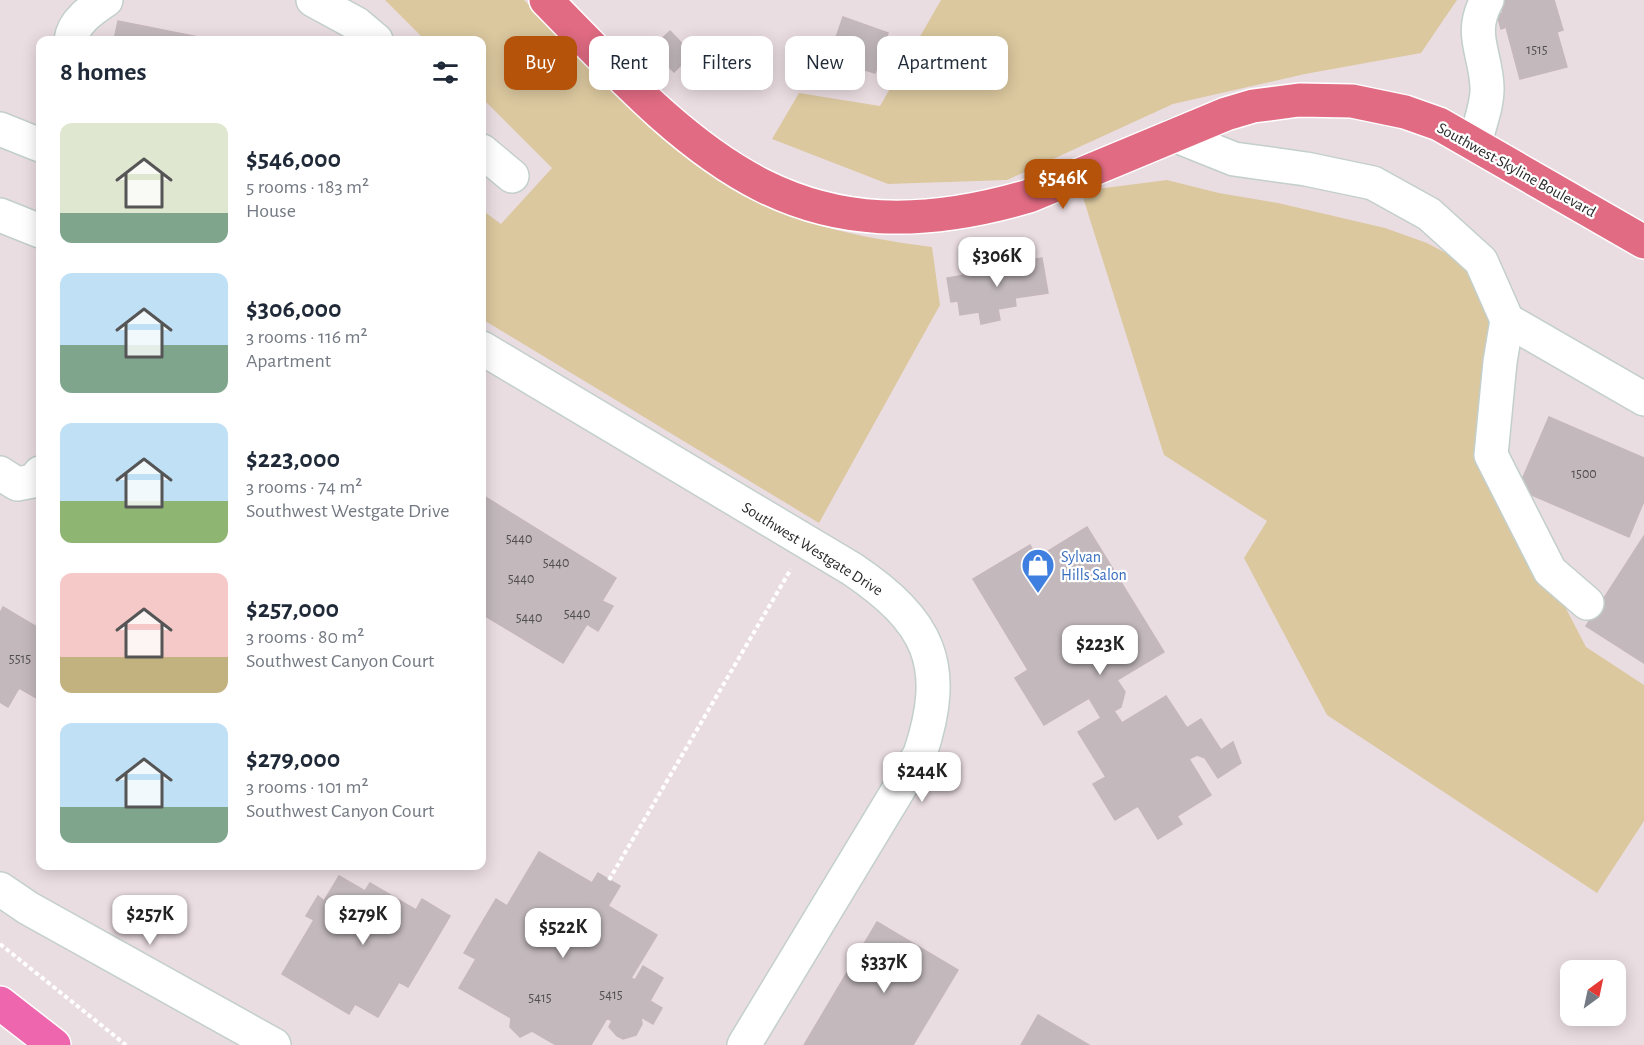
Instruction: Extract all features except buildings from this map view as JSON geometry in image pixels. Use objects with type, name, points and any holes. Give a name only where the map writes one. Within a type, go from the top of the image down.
[{"type":"highway","points":[[0,1003],[54,1045]]},
{"type":"main road","name":"Southwest Skyline Boulevard","points":[[546,0],[636,92],[699,147],[757,184],[782,195],[837,212],[869,218],[936,216],[999,205],[1039,192],[1226,114],[1253,106],[1325,100],[1378,105],[1439,124],[1644,242]]},
{"type":"street","points":[[71,36],[82,18],[106,0]]},
{"type":"street","points":[[313,0],[357,24],[371,36]]},
{"type":"street","points":[[1475,143],[1488,88],[1477,31],[1480,13],[1487,0]]},
{"type":"street","points":[[0,129],[36,143]]},
{"type":"street","points":[[1174,135],[1234,159],[1306,169],[1373,183],[1429,214],[1481,261],[1507,320],[1500,362],[1491,455],[1550,571],[1587,603]]},
{"type":"street","points":[[486,155],[512,176]]},
{"type":"street","points":[[0,215],[36,229]]},
{"type":"street","points":[[1507,320],[1644,399]]},
{"type":"street","name":"Southwest Westgate Drive","points":[[486,350],[852,569],[883,590],[900,606],[915,624],[925,644],[934,684],[934,703],[920,754],[744,1045]]},
{"type":"street","points":[[0,473],[11,481],[22,484],[33,482],[36,478]]},
{"type":"street","points":[[0,889],[28,908],[274,1045]]},
{"type":"path","points":[[609,880],[792,567]]},
{"type":"path","points":[[0,944],[126,1045]]},
{"type":"shaded area","points":[[385,0],[524,0],[560,36],[504,36],[504,90],[577,90],[577,52],[589,64],[589,90],[615,90],[664,137],[730,188],[771,208],[815,224],[861,236],[932,247],[940,305],[819,523],[486,321],[486,213],[501,224],[552,168],[486,102],[486,36],[421,36]]},
{"type":"shaded area","points":[[941,0],[1457,0],[1421,53],[1305,74],[1173,104],[1007,180],[888,184],[772,139],[799,93],[880,106],[889,90],[1008,90],[1008,36],[920,36]]},
{"type":"shaded area","points":[[1167,180],[1385,228],[1427,243],[1461,261],[1485,287],[1492,319],[1479,441],[1586,647],[1644,685],[1644,821],[1597,893],[1327,715],[1244,558],[1267,521],[1164,455],[1081,191]]},
{"type":"place","name":"Sylvan Hills Salon","points":[[1038,594]]}]
